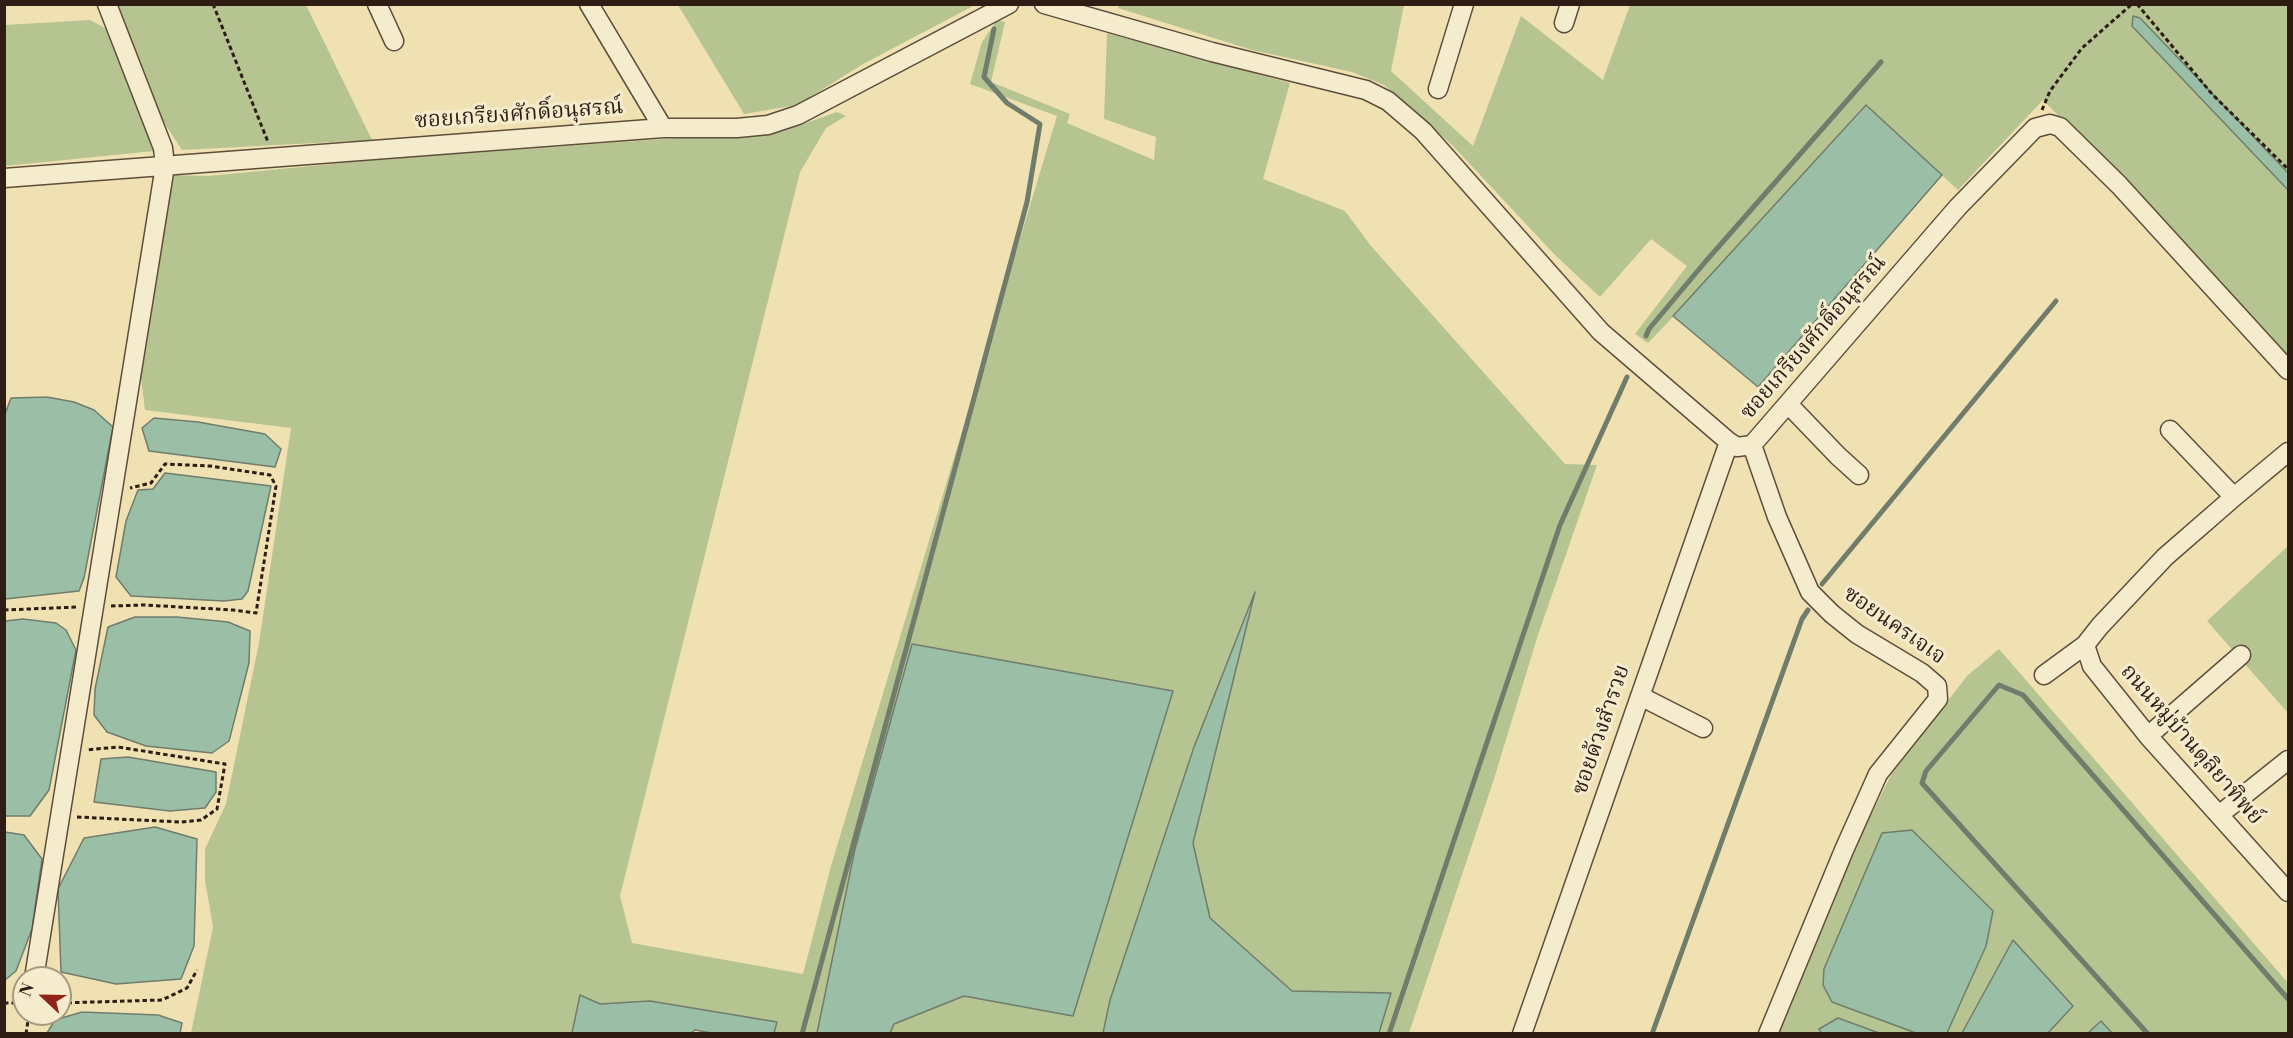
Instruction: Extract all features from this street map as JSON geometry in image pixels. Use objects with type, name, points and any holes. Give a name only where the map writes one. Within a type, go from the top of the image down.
[{"type":"street","points":[[36,966],[165,166],[163,148],[106,4]]},
{"type":"street","points":[[589,4],[663,128]]},
{"type":"street","name":"ซอยเกรียงศักดิ์อนุสรณ์","points":[[4,178],[663,128],[768,125],[798,115],[1009,4]]},
{"type":"street","name":"ซอยเกรียงศักดิ์อนุสรณ์","points":[[1044,4],[1212,52],[1366,90],[1388,101],[1423,131],[1601,332],[1737,447],[1752,445],[1958,207],[2035,128]]},
{"type":"street","points":[[1438,89],[1464,4]]},
{"type":"street","points":[[1564,23],[1570,4]]},
{"type":"street","points":[[385,7],[394,41]]},
{"type":"street","points":[[2035,128],[2050,124],[2060,127],[2074,140],[2120,184],[2289,370]]},
{"type":"street","points":[[1789,405],[1859,475]]},
{"type":"street","points":[[2170,430],[2234,496]]},
{"type":"street","name":"ซอยด้วงสำรวย","points":[[1522,1034],[1729,442]]},
{"type":"street","name":"ซอยนครเจเจ","points":[[1752,445],[1777,517],[1810,592],[1857,634],[1922,672],[1937,686],[1938,699],[1902,741],[1878,774],[1768,1034]]},
{"type":"street","points":[[2044,675],[2085,645],[2165,557],[2234,496],[2289,452]]},
{"type":"street","name":"ถนนหมู่บ้านดุลิยาทิพย์","points":[[2085,645],[2092,666],[2148,736],[2289,892]]},
{"type":"street","points":[[2148,736],[2241,655]]},
{"type":"street","points":[[1640,696],[1703,728]]},
{"type":"street","points":[[2219,815],[2289,760]]},
{"type":"path","points":[[213,4],[274,157]]},
{"type":"path","points":[[2035,128],[2050,91],[2082,48],[2132,4]]},
{"type":"path","points":[[2137,4],[2212,94],[2289,169]]},
{"type":"path","points":[[4,610],[144,605],[256,613],[276,486],[270,475],[210,466],[165,464],[151,483],[112,492]]},
{"type":"path","points":[[60,816],[181,822],[201,820],[217,809],[225,764],[118,747],[96,751],[71,750]]},
{"type":"path","points":[[72,1003],[162,1000],[187,988],[197,970]]},
{"type":"shaded area","points":[[1119,4],[1404,5],[1391,71],[1473,146],[1521,16],[1603,80],[1630,5],[2288,5],[2288,173],[2140,19],[2132,26],[2288,190],[2288,356],[2125,183],[2043,100],[1958,190],[1865,105],[1697,292],[1648,343],[1635,334],[1687,266],[1651,239],[1600,297],[1555,255],[1453,146],[1384,85],[1352,72],[1252,50],[1118,8]]},
{"type":"shaded area","points":[[116,5],[306,5],[372,140],[182,150],[163,121]]},
{"type":"shaded area","points":[[678,5],[975,5],[865,63],[797,105],[744,114]]},
{"type":"shaded area","points":[[2133,16],[2140,18],[2288,173],[2288,190],[2132,26]]},
{"type":"shaded area","points":[[90,20],[105,28],[154,151],[5,166],[5,25]]},
{"type":"shaded area","points":[[997,20],[1005,22],[991,82],[1070,114],[1067,123],[1154,160],[1156,137],[1104,119],[1107,33],[1290,83],[1263,179],[1345,211],[1371,246],[1565,464],[1597,465],[1538,635],[1493,782],[1409,1033],[1379,1033],[1390,993],[1292,991],[1210,918],[1193,843],[1253,598],[1194,747],[1110,1000],[1103,1033],[890,1033],[893,1024],[964,996],[1073,1016],[1107,905],[825,1001],[817,1033],[774,1033],[776,1022],[650,1001],[600,1004],[581,995],[572,1033],[191,1033],[213,927],[205,880],[205,849],[226,804],[259,643],[291,428],[145,410],[139,362],[174,175],[209,176],[362,161],[786,130],[837,112],[846,116],[826,128],[800,172],[620,896],[632,943],[803,974],[831,866],[1057,116],[970,84],[982,42]]},
{"type":"shaded area","points":[[1866,105],[1942,175],[1758,387],[1673,316]]},
{"type":"shaded area","points":[[47,397],[74,402],[94,410],[113,427],[84,578],[79,591],[5,599],[5,414],[11,398]]},
{"type":"shaded area","points":[[154,418],[198,422],[265,434],[281,449],[275,467],[149,451],[142,428]]},
{"type":"shaded area","points":[[165,473],[271,486],[248,591],[242,599],[224,601],[131,596],[116,577],[126,521],[138,490],[153,489]]},
{"type":"shaded area","points":[[2288,546],[2288,713],[2207,621]]},
{"type":"shaded area","points":[[1255,592],[1193,843],[1210,918],[1292,991],[1391,993],[1379,1033],[1103,1033],[1110,1000],[1194,747]]},
{"type":"shaded area","points":[[135,617],[177,617],[228,622],[250,631],[249,663],[229,741],[212,753],[146,746],[107,732],[94,715],[95,689],[108,627]]},
{"type":"shaded area","points":[[23,619],[56,623],[66,630],[76,650],[49,790],[30,816],[5,816],[5,621]]},
{"type":"shaded area","points":[[912,644],[1173,691],[1073,1016],[964,996],[894,1024],[890,1033],[817,1033],[855,849]]},
{"type":"shaded area","points":[[1999,649],[2288,983],[2288,1033],[2112,1033],[2101,1021],[2088,1033],[1879,1034],[1838,1018],[1819,1029],[1821,1033],[1774,1034],[1861,824],[1871,815],[1891,775],[1967,676]]},
{"type":"shaded area","points":[[128,757],[216,772],[216,792],[205,808],[170,811],[94,802],[101,759]]},
{"type":"shaded area","points":[[155,827],[197,839],[194,946],[181,979],[116,984],[72,974],[72,966],[61,966],[58,889],[84,838]]},
{"type":"shaded area","points":[[1912,830],[1993,911],[1986,946],[1947,1033],[1916,1033],[1832,1002],[1823,985],[1824,969],[1882,833]]},
{"type":"shaded area","points":[[5,832],[24,835],[42,859],[32,929],[18,966],[12,966],[12,974],[5,980]]},
{"type":"shaded area","points":[[2013,940],[2073,1006],[2048,1033],[1962,1033]]},
{"type":"shaded area","points":[[580,995],[600,1004],[650,1001],[777,1022],[774,1033],[717,1034],[695,1030],[690,1034],[572,1033]]},
{"type":"shaded area","points":[[82,1012],[158,1015],[182,1023],[180,1033],[47,1033],[51,1026],[72,1026],[72,1015]]},
{"type":"shaded area","points":[[1838,1018],[1879,1033],[1821,1033],[1819,1029]]},
{"type":"shaded area","points":[[2101,1021],[2112,1033],[2088,1033]]},
{"type":"waterway","points":[[802,1034],[1027,202],[1040,124],[1007,103],[984,77],[994,29]]},
{"type":"waterway","points":[[1646,336],[1649,329],[1706,261],[1881,62]]},
{"type":"waterway","points":[[1822,584],[2056,301]]},
{"type":"waterway","points":[[1389,1034],[1560,525],[1627,377]]},
{"type":"waterway","points":[[1652,1034],[1802,619],[1808,610]]},
{"type":"waterway","points":[[2148,1034],[1922,783],[1926,771],[1999,685],[2023,695],[2288,999]]}]
